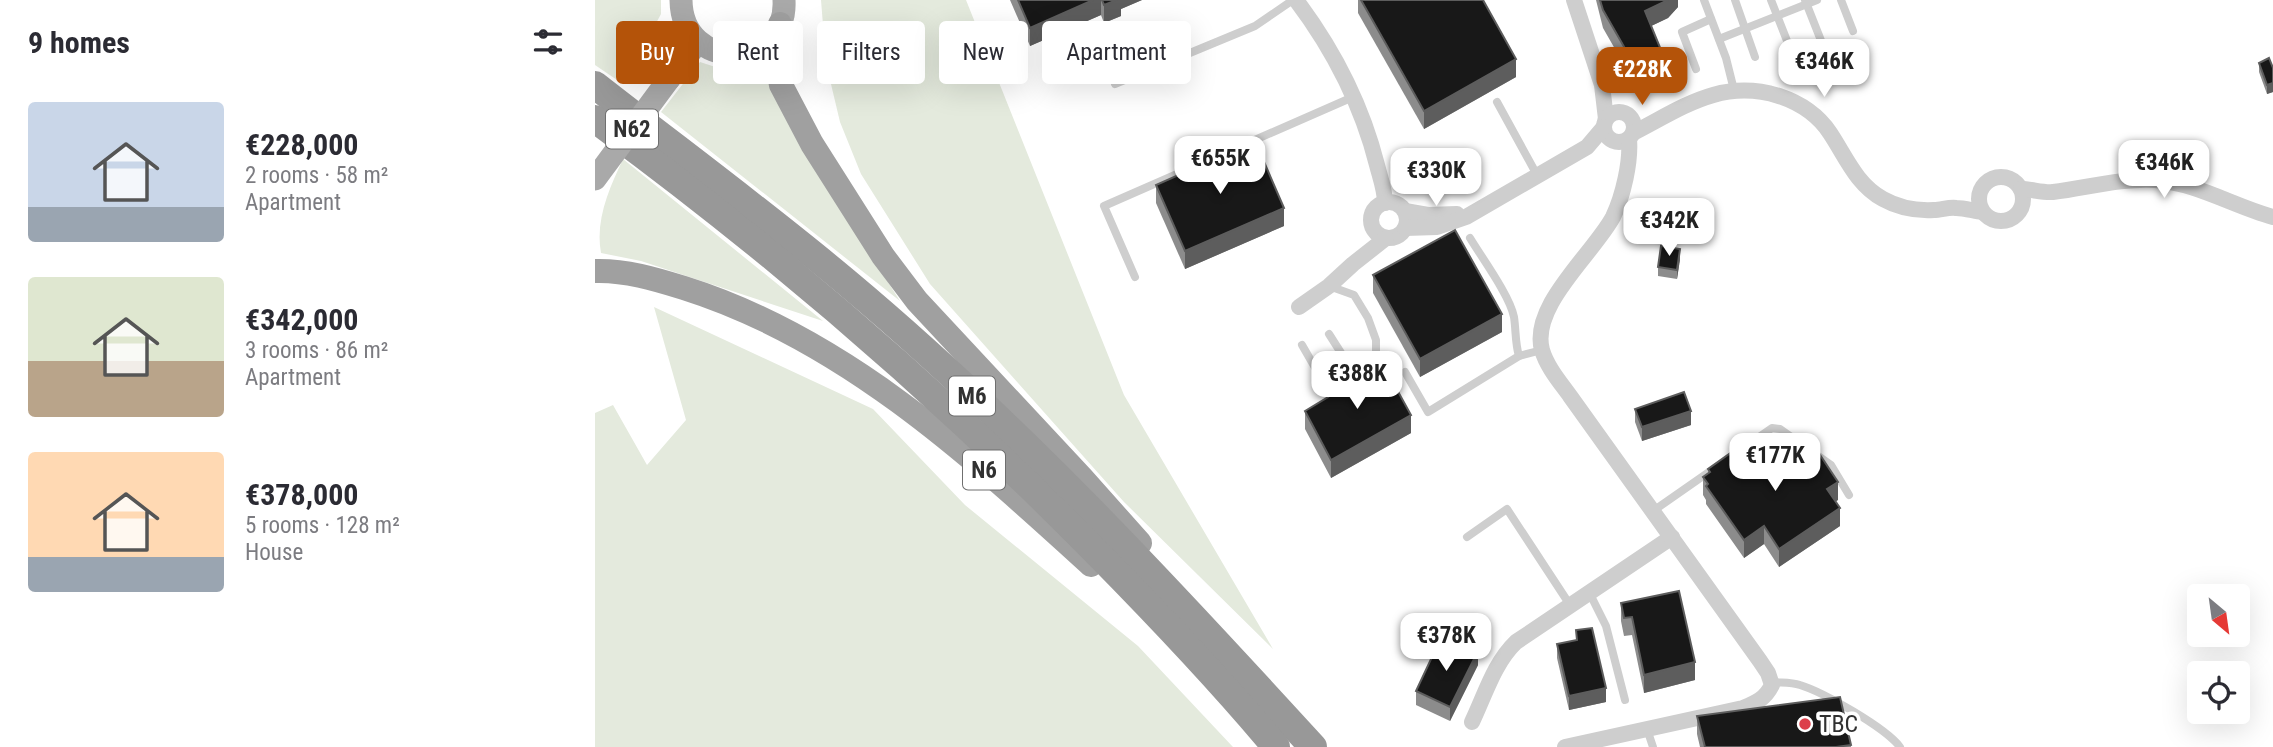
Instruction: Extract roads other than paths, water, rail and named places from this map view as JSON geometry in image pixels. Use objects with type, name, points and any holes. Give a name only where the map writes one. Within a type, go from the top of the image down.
[{"type":"highway","points":[[782,12],[778,74],[789,102],[818,154],[883,257],[917,301],[1281,698],[1314,747]]},
{"type":"highway","name":"M6","points":[[595,85],[845,281],[962,386],[1161,581],[1314,747]]},
{"type":"highway","name":"M6","points":[[595,119],[785,265],[928,391],[1041,496],[1187,645],[1274,747]]},
{"type":"highway","name":"N6","points":[[595,271],[641,276],[707,296],[762,318],[855,370],[934,428],[1014,495],[1107,579],[1274,747]]},
{"type":"main road","points":[[681,0],[684,21]]},
{"type":"main road","points":[[699,42],[720,53],[744,54],[759,48],[771,37],[782,12]]},
{"type":"main road","name":"N62","points":[[595,179],[665,84]]},
{"type":"street","points":[[1295,0],[1326,45],[1353,97],[1370,140],[1385,202]]},
{"type":"street","points":[[1565,747],[1752,704],[1766,695],[1772,682],[1672,537],[1559,382],[1542,350],[1541,327],[1548,309],[1612,218],[1623,182],[1615,152],[1619,129],[1574,0]]},
{"type":"street","points":[[1405,220],[1473,211],[1619,129],[1734,90],[1755,90],[1771,94],[1807,109],[1821,121],[1856,176],[1867,188],[1886,201],[1924,211],[1957,207],[1982,212],[1992,220],[2004,222],[2015,217],[2022,207],[2021,189],[2011,179],[1998,177],[1986,183],[1978,201],[1982,212]]},
{"type":"street","points":[[2021,189],[2049,192],[2119,182],[2156,180],[2190,187],[2273,217]]},
{"type":"street","points":[[1957,207],[1980,192]]},
{"type":"street","points":[[2022,207],[2049,192]]},
{"type":"street","points":[[1353,264],[1372,227],[1372,215],[1379,205],[1385,202],[1396,204],[1405,220]]},
{"type":"street","points":[[1299,307],[1329,286],[1386,238],[1397,236],[1405,220]]},
{"type":"street","points":[[1372,227],[1380,236],[1386,238]]},
{"type":"street","points":[[1472,722],[1507,651],[1522,638],[1672,537]]},
{"type":"lane","points":[[1191,53],[1255,26],[1295,0]]},
{"type":"lane","points":[[1704,0],[1734,90]]},
{"type":"lane","points":[[1735,0],[1755,57]]},
{"type":"lane","points":[[1771,0],[1793,56]]},
{"type":"lane","points":[[1719,39],[1806,2],[1817,0]]},
{"type":"lane","points":[[1841,0],[1853,31]]},
{"type":"lane","points":[[1806,2],[1822,43]]},
{"type":"lane","points":[[1696,69],[1682,32],[1711,19]]},
{"type":"lane","points":[[1135,277],[1104,206],[1353,97]]},
{"type":"lane","points":[[1497,103],[1537,176]]},
{"type":"lane","points":[[1470,238],[1508,301],[1514,316],[1515,342],[1519,356]]},
{"type":"lane","points":[[1301,345],[1328,390],[1350,367],[1369,363],[1376,353],[1376,340],[1368,318],[1354,295],[1329,286]]},
{"type":"lane","points":[[1329,334],[1350,367]]},
{"type":"lane","points":[[1405,372],[1428,412],[1519,356],[1542,350]]},
{"type":"lane","points":[[1653,512],[1772,428],[1780,429],[1831,465],[1849,495]]},
{"type":"lane","points":[[1467,537],[1507,509],[1570,605]]},
{"type":"lane","points":[[1589,592],[1606,626],[1625,700]]},
{"type":"lane","points":[[1772,682],[1798,684],[1818,692],[1865,720],[1899,747]]},
{"type":"lane","points":[[1647,729],[1653,747]]},
{"type":"place","name":"TBC","points":[[1805,724]]}]
